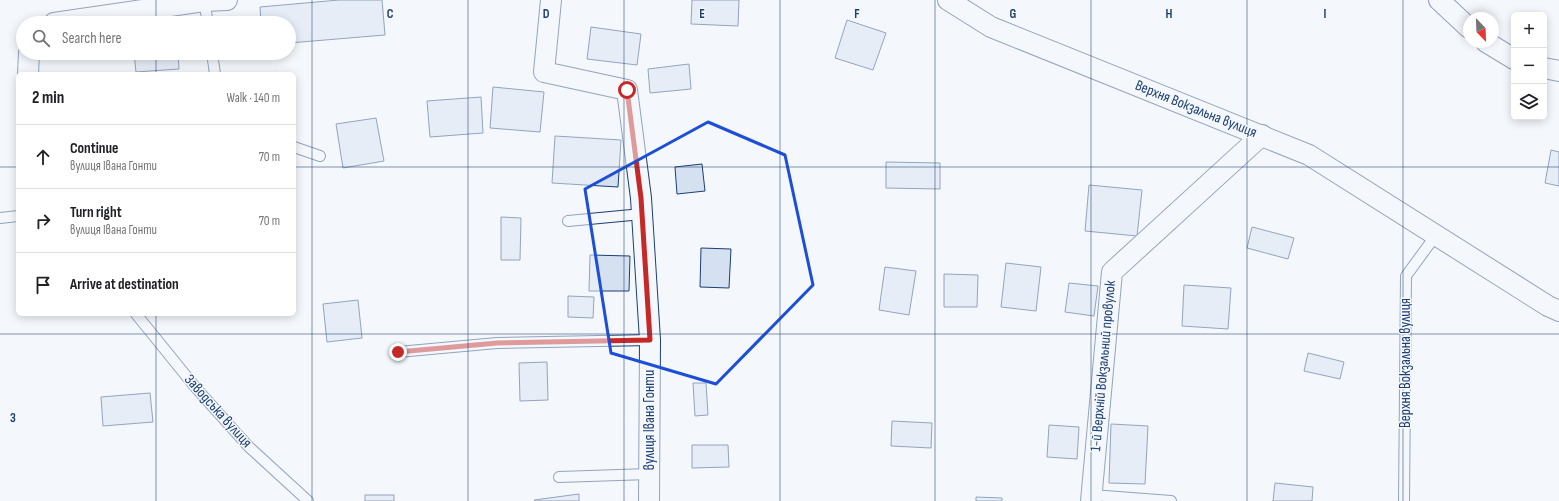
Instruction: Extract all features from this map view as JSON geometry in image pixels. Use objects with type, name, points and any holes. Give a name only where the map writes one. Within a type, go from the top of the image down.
[{"type":"street","points":[[104,16],[227,0]]},
{"type":"street","name":"вулиця Івана Гонти","points":[[551,0],[544,72],[627,90],[642,214],[650,340],[649,501]]},
{"type":"street","name":"Верхня Вокзальна вулиця","points":[[948,0],[992,27],[1310,155],[1548,306],[1559,311]]},
{"type":"street","points":[[1439,0],[1463,22]]},
{"type":"street","points":[[1496,48],[1511,57]]},
{"type":"street","points":[[28,72],[29,60]]},
{"type":"street","points":[[1547,69],[1559,71]]},
{"type":"street","name":"1-й Верхній Вокзальний провулок","points":[[1091,498],[1112,272],[1262,136]]},
{"type":"lane","points":[[204,2],[207,16]]},
{"type":"lane","points":[[213,60],[215,72]]},
{"type":"lane","points":[[296,148],[320,156]]},
{"type":"lane","points":[[568,220],[642,214]]},
{"type":"lane","points":[[0,218],[16,216]]},
{"type":"lane","name":"Верхня Вокзальна вулиця","points":[[1404,501],[1406,276],[1436,235]]},
{"type":"lane","name":"Заводська вулиця","points":[[138,316],[196,388],[248,446],[308,501]]},
{"type":"lane","points":[[398,352],[497,343],[650,340]]},
{"type":"lane","points":[[560,477],[649,474]]},
{"type":"lane","name":"1-й Верхній Вокзальний провулок","points":[[1091,498],[1171,501]]},
{"type":"highlighted area","points":[[708,122],[785,155],[813,285],[716,384],[611,353],[585,189]]},
{"type":"building","points":[[339,0],[382,0],[385,35],[296,42],[296,16],[261,16],[260,7]]},
{"type":"building","points":[[692,0],[739,0],[738,26],[691,24]]},
{"type":"building","points":[[847,20],[886,33],[873,70],[835,58]]},
{"type":"building","points":[[591,27],[641,34],[637,65],[587,59]]},
{"type":"building","points":[[135,60],[178,60],[179,69],[136,72]]},
{"type":"building","points":[[689,64],[691,89],[650,93],[648,69]]},
{"type":"building","points":[[493,87],[544,92],[540,132],[490,128]]},
{"type":"building","points":[[481,97],[483,133],[430,137],[427,101]]},
{"type":"building","points":[[376,118],[384,161],[343,168],[336,124]]},
{"type":"building","points":[[555,136],[621,140],[618,187],[552,183]]},
{"type":"building","points":[[1551,150],[1559,152],[1559,186],[1545,183]]},
{"type":"building","points":[[886,162],[940,163],[940,189],[886,188]]},
{"type":"building","points":[[702,164],[705,191],[677,194],[675,167]]},
{"type":"building","points":[[1089,185],[1142,190],[1137,236],[1085,231]]},
{"type":"building","points":[[501,217],[521,218],[520,260],[501,260]]},
{"type":"building","points":[[1252,227],[1294,238],[1288,259],[1247,248]]},
{"type":"building","points":[[701,248],[731,249],[729,288],[700,287]]},
{"type":"building","points":[[590,255],[630,256],[629,291],[589,291]]},
{"type":"building","points":[[1006,263],[1041,267],[1036,311],[1001,307]]},
{"type":"building","points":[[885,267],[916,271],[909,315],[879,310]]},
{"type":"building","points":[[944,274],[978,275],[977,307],[944,307]]},
{"type":"building","points":[[1069,283],[1098,286],[1094,316],[1065,312]]},
{"type":"building","points":[[1184,285],[1231,288],[1228,329],[1182,326]]},
{"type":"building","points":[[568,296],[594,297],[593,318],[568,317]]},
{"type":"building","points":[[358,300],[362,338],[327,342],[323,304]]},
{"type":"building","points":[[1308,353],[1344,362],[1340,379],[1304,371]]},
{"type":"building","points":[[547,362],[548,400],[520,401],[519,363]]},
{"type":"building","points":[[693,383],[706,383],[708,415],[695,416]]},
{"type":"building","points":[[150,393],[153,422],[103,426],[101,397]]},
{"type":"building","points":[[892,421],[932,423],[931,448],[891,446]]},
{"type":"building","points":[[1111,424],[1148,426],[1145,484],[1109,483]]},
{"type":"building","points":[[1049,425],[1079,427],[1077,459],[1047,457]]},
{"type":"building","points":[[692,445],[728,445],[729,467],[692,468]]},
{"type":"building","points":[[1275,483],[1313,487],[1312,501],[1273,501]]},
{"type":"building","points":[[579,494],[579,501],[534,500]]},
{"type":"building","points":[[365,495],[394,495],[394,501],[365,501]]},
{"type":"building","points":[[976,497],[1002,498],[1002,501],[976,501]]},
{"type":"route","points":[[398,352],[497,343],[650,340],[641,198],[627,90]]}]
